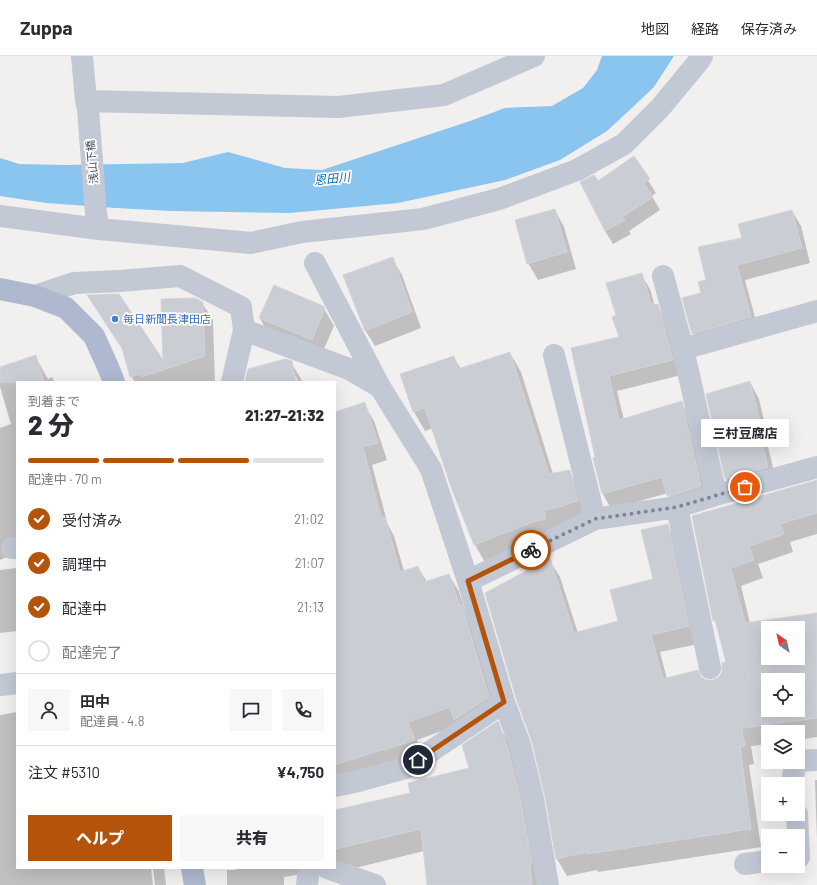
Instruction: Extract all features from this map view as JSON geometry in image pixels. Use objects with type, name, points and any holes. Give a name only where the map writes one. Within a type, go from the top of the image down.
[{"type":"main road","points":[[0,288],[35,296],[66,308],[94,336],[114,381]]},
{"type":"main road","points":[[192,869],[194,885]]},
{"type":"street","name":"浅山下橋","points":[[82,56],[98,222]]},
{"type":"street","points":[[87,105],[338,107],[444,95],[534,56]]},
{"type":"street","points":[[0,216],[98,222],[251,243],[302,232],[423,219],[499,199],[577,170],[624,144],[660,108],[702,56]]},
{"type":"street","points":[[315,263],[380,388],[430,469],[468,581],[504,702],[520,744],[533,799],[548,885]]},
{"type":"street","points":[[35,296],[74,283],[180,276],[241,307],[244,330],[232,381]]},
{"type":"street","points":[[663,276],[683,349],[716,495]]},
{"type":"street","points":[[683,349],[817,311]]},
{"type":"street","points":[[244,330],[350,369],[380,388]]},
{"type":"street","points":[[554,355],[595,519]]},
{"type":"street","points":[[468,581],[595,519],[677,507],[817,467]]},
{"type":"street","points":[[677,507],[710,668]]},
{"type":"street","points":[[0,685],[16,683]]},
{"type":"street","points":[[336,786],[406,768],[504,702]]},
{"type":"street","points":[[805,761],[817,760]]},
{"type":"street","points":[[746,864],[761,862]]},
{"type":"street","points":[[307,885],[309,869]]},
{"type":"street","points":[[330,869],[375,885]]},
{"type":"water","name":"恩田川","points":[[602,56],[674,56],[654,87],[607,131],[560,160],[505,180],[398,203],[290,213],[172,211],[116,208],[46,203],[0,196],[0,158],[19,164],[66,165],[183,163],[228,152],[285,168],[322,170],[505,108],[552,106],[583,88],[597,70]]},
{"type":"building","points":[[634,156],[650,179],[644,183],[653,197],[622,217],[625,220],[605,231],[580,182],[594,175],[598,181]]},
{"type":"building","points":[[555,209],[567,252],[527,264],[515,220]]},
{"type":"building","points":[[792,210],[802,248],[737,265],[751,317],[692,334],[682,298],[701,293],[698,282],[706,280],[698,247],[742,238],[738,224]]},
{"type":"building","points":[[393,257],[412,312],[365,331],[343,275]]},
{"type":"building","points":[[642,273],[651,304],[658,304],[673,360],[609,376],[619,420],[682,401],[701,486],[667,496],[662,477],[602,494],[593,458],[595,457],[571,348],[619,337],[612,317],[616,315],[606,283]]},
{"type":"building","points":[[274,285],[325,308],[312,340],[259,318]]},
{"type":"building","points":[[119,294],[163,360],[161,299],[195,298],[203,302],[205,356],[142,377],[141,374],[130,377],[122,348],[87,295]]},
{"type":"building","points":[[510,352],[549,474],[570,470],[578,501],[544,510],[546,519],[533,522],[474,545],[451,487],[425,408],[413,412],[400,374],[454,356],[458,369]]},
{"type":"building","points":[[36,355],[44,381],[0,382],[0,367]]},
{"type":"building","points":[[285,359],[292,361],[296,381],[245,381],[248,369]]},
{"type":"building","points":[[750,381],[762,430],[759,430],[768,467],[725,479],[706,394]]},
{"type":"building","points":[[365,402],[378,443],[363,447],[381,518],[385,517],[400,572],[418,566],[424,582],[449,574],[460,606],[462,605],[489,697],[454,720],[450,707],[408,722],[415,740],[336,765],[336,412]]},
{"type":"building","points":[[817,480],[817,513],[780,524],[784,534],[749,546],[754,560],[731,568],[745,623],[817,613],[817,718],[742,728],[745,746],[740,747],[751,829],[587,854],[587,852],[556,859],[545,797],[532,742],[516,698],[485,593],[550,558],[574,633],[618,621],[610,590],[653,579],[641,530],[668,524],[689,626],[651,635],[663,679],[698,670],[701,677],[706,680],[713,680],[719,677],[722,672],[722,663],[726,662],[715,620],[713,621],[692,516]]},
{"type":"building","points":[[498,721],[508,749],[521,802],[532,864],[530,864],[532,885],[427,885],[421,829],[336,849],[336,810],[410,793],[408,783],[469,768],[462,745]]},
{"type":"way so far","points":[[531,550],[595,519],[677,507],[745,487]]},
{"type":"place","name":"毎日新聞長津田店","points":[[115,319]]},
{"type":"place","name":"三村豆腐店","points":[[745,487]]},
{"type":"route","points":[[418,760],[504,702],[468,581],[531,550]]}]
